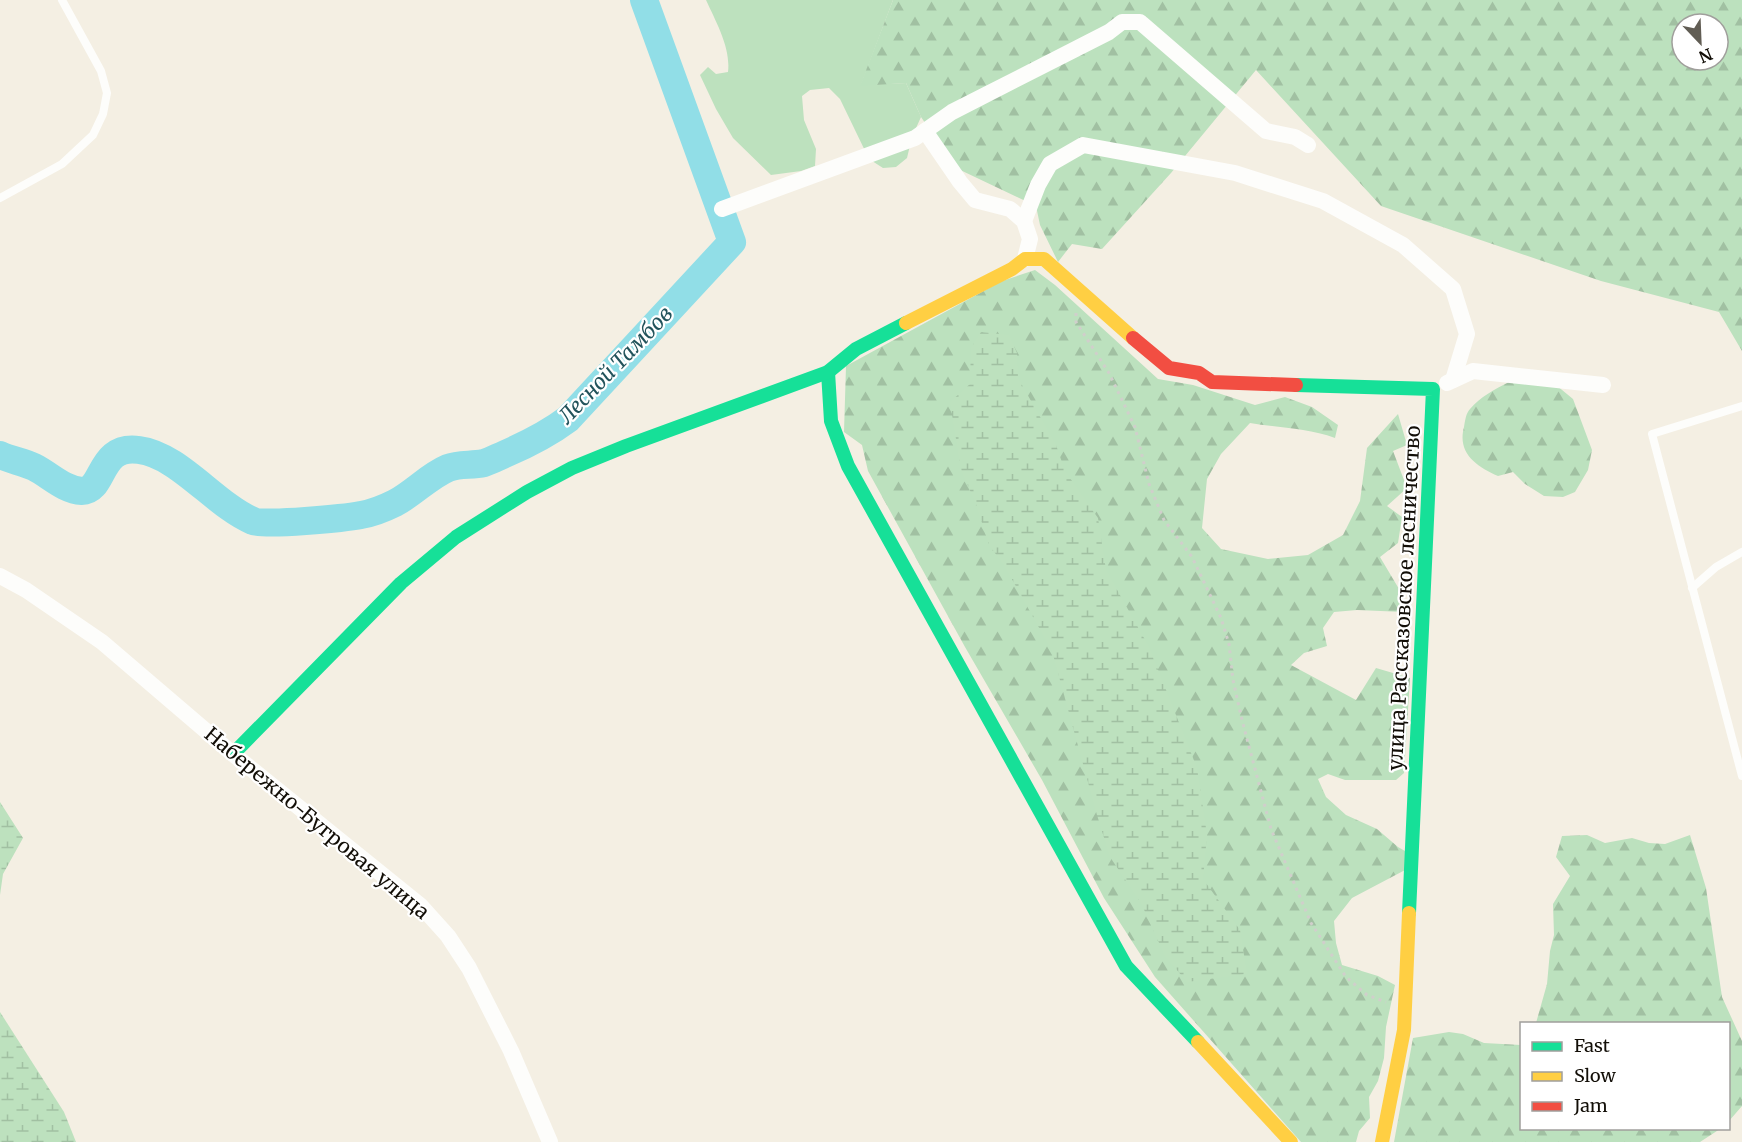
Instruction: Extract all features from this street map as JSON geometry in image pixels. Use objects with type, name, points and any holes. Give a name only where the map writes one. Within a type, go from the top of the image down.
[{"type":"street","points":[[722,209],[915,138],[952,112],[1108,32],[1122,22],[1140,22],[1266,131],[1295,136],[1308,145]]},
{"type":"street","points":[[925,131],[975,200],[1010,210],[1024,221],[1030,239],[1025,259]]},
{"type":"street","points":[[1024,221],[1038,185],[1050,164],[1083,145],[1235,173],[1323,201],[1403,245],[1453,288],[1467,334],[1453,380]]},
{"type":"street","points":[[233,754],[401,584],[456,537],[526,492],[572,468],[626,446],[828,372],[856,349],[1012,269],[1025,259],[1044,259],[1170,368],[1199,373],[1212,382],[1433,389],[1473,371],[1603,385]]},
{"type":"street","points":[[828,372],[831,421],[848,466],[1126,966],[1291,1142]]},
{"type":"street","name":"улица Рассказовское лесничество","points":[[1382,1142],[1404,1030],[1433,389]]},
{"type":"street","name":"Набережно-Бугровая улица","points":[[0,576],[26,590],[102,642],[233,754],[421,906],[447,936],[469,968],[511,1051],[550,1142]]},
{"type":"lane","points":[[0,198],[62,164],[93,135],[103,114],[107,93],[101,71],[62,0]]},
{"type":"lane","points":[[1742,406],[1652,434],[1742,776]]},
{"type":"lane","points":[[1692,588],[1716,567],[1742,552]]},
{"type":"path","points":[[1075,287],[1076,322],[1109,373],[1136,427],[1149,484],[1164,520],[1192,557],[1221,618],[1229,644],[1233,680],[1242,720],[1269,819],[1311,923],[1346,977],[1367,995],[1405,1010]]},
{"type":"green space","points":[[706,0],[893,0],[861,85],[906,83],[921,117],[912,137],[907,158],[896,167],[883,168],[869,159],[840,99],[829,88],[810,90],[802,96],[804,120],[816,149],[815,166],[801,171],[771,175],[733,138],[700,75],[708,67],[716,74],[728,72],[725,44]]},
{"type":"green space","points":[[893,0],[1742,0],[1742,351],[1719,312],[1601,281],[1381,206],[1256,70],[1171,173],[1102,249],[1072,244],[1058,262],[1040,225],[1036,206],[956,168],[921,117],[906,83],[860,86]]},
{"type":"green space","points":[[1035,270],[1055,285],[1158,379],[1193,385],[1255,405],[1285,397],[1312,407],[1338,425],[1335,438],[1304,430],[1250,423],[1221,454],[1207,479],[1202,528],[1221,549],[1268,559],[1308,555],[1343,535],[1360,501],[1367,448],[1398,414],[1407,445],[1393,451],[1407,488],[1387,506],[1402,517],[1398,543],[1380,557],[1402,594],[1404,612],[1357,610],[1334,612],[1323,628],[1327,646],[1304,653],[1291,665],[1356,700],[1376,668],[1410,678],[1404,773],[1396,780],[1345,780],[1328,774],[1318,779],[1326,797],[1346,815],[1377,829],[1405,851],[1407,869],[1352,898],[1334,921],[1336,943],[1342,965],[1378,976],[1395,985],[1386,1027],[1384,1058],[1378,1081],[1369,1097],[1370,1118],[1359,1131],[1356,1142],[1301,1142],[1155,977],[1104,898],[1042,780],[965,647],[868,471],[862,445],[844,432],[846,366],[1002,281]]},
{"type":"green space","points":[[981,332],[1009,335],[1017,353],[1018,378],[1056,445],[1065,471],[1098,518],[1106,570],[1149,647],[1197,768],[1207,835],[1203,879],[1240,930],[1247,974],[1187,982],[1165,956],[1141,903],[1110,857],[1052,651],[1004,565],[989,545],[976,504],[961,470],[950,402],[970,384],[971,348]]},
{"type":"green space","points":[[1509,382],[1556,385],[1573,399],[1592,450],[1588,470],[1575,492],[1563,497],[1544,496],[1525,484],[1513,472],[1498,476],[1490,472],[1476,463],[1466,451],[1463,436],[1469,411],[1483,397]]},
{"type":"green space","points":[[0,802],[23,838],[3,874],[0,895]]},
{"type":"green space","points":[[1587,835],[1605,843],[1632,838],[1649,843],[1665,844],[1690,835],[1706,888],[1722,997],[1742,1041],[1742,1106],[1730,1120],[1730,1022],[1536,1022],[1547,984],[1554,935],[1553,904],[1570,876],[1556,857],[1562,836]]},
{"type":"green space","points":[[0,1012],[64,1112],[76,1142],[0,1142]]},
{"type":"green space","points":[[1449,1032],[1463,1034],[1484,1043],[1520,1045],[1520,1130],[1718,1130],[1700,1142],[1394,1142],[1413,1038]]},
{"type":"waterway","name":"Лесной Тамбов","points":[[0,455],[34,467],[63,485],[82,491],[95,484],[109,460],[116,454],[126,450],[139,450],[154,454],[183,470],[225,504],[253,521],[323,520],[379,510],[402,499],[434,475],[448,468],[489,461],[530,442],[568,419],[732,242],[644,0]]},
{"type":"traffic: fast","points":[[233,754],[401,583],[456,537],[527,492],[572,468],[828,372],[856,349],[906,323]]},
{"type":"traffic: fast","points":[[828,372],[831,421],[848,466],[1126,966],[1198,1042]]},
{"type":"traffic: fast","points":[[1296,385],[1433,389],[1409,913]]},
{"type":"traffic: slow","points":[[906,323],[1012,269],[1025,259],[1044,259],[1133,338]]},
{"type":"traffic: slow","points":[[1382,1142],[1404,1030],[1409,913]]},
{"type":"traffic: slow","points":[[1198,1042],[1291,1142]]},
{"type":"traffic: jam","points":[[1133,338],[1169,368],[1199,373],[1212,382],[1296,385]]}]
